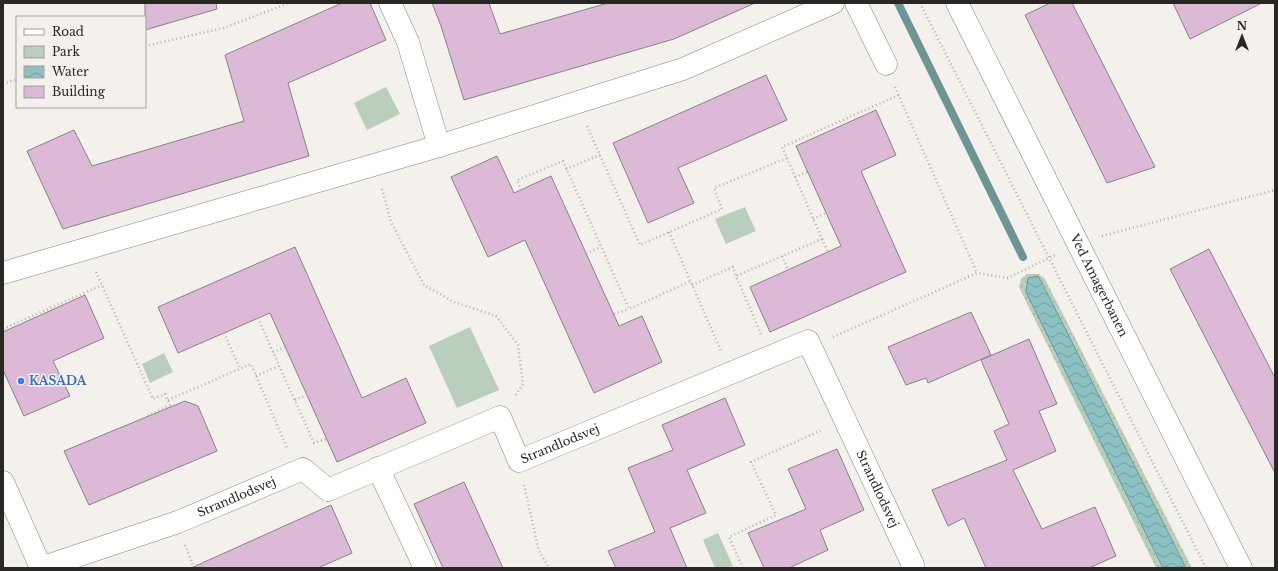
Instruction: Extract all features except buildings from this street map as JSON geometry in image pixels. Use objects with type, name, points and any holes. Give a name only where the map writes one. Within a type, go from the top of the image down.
[{"type":"street","points":[[390,3],[408,42],[439,146]]},
{"type":"street","points":[[3,273],[374,163],[439,146],[683,69],[833,3]]},
{"type":"street","points":[[856,3],[886,64]]},
{"type":"street","name":"Ved Amagerbanen","points":[[957,3],[1242,568]]},
{"type":"street","name":"Strandlodsvej","points":[[500,417],[519,461],[808,340],[913,565],[912,568]]},
{"type":"street","points":[[297,472],[303,469],[328,490],[500,417]]},
{"type":"street","points":[[378,468],[425,568]]},
{"type":"street","name":"Strandlodsvej","points":[[3,482],[41,568],[178,522],[297,472]]},
{"type":"path","points":[[146,46],[224,28],[289,3]]},
{"type":"path","points":[[920,3],[1206,568]]},
{"type":"path","points":[[886,64],[977,273]]},
{"type":"path","points":[[3,84],[16,79]]},
{"type":"path","points":[[828,252],[782,147],[899,95]]},
{"type":"path","points":[[585,122],[640,245],[722,209],[714,188],[787,158]]},
{"type":"path","points":[[566,169],[600,155]]},
{"type":"path","points":[[521,190],[517,180],[562,162],[629,309]]},
{"type":"path","points":[[374,163],[391,222],[424,285],[454,302],[496,316],[518,345],[523,384],[500,417]]},
{"type":"path","points":[[795,177],[807,172]]},
{"type":"path","points":[[811,347],[977,273],[1008,278],[1049,259],[1077,243],[1275,190]]},
{"type":"path","points":[[813,219],[826,213]]},
{"type":"path","points":[[669,232],[730,373]]},
{"type":"path","points":[[736,276],[822,239]]},
{"type":"path","points":[[586,253],[601,247]]},
{"type":"path","points":[[782,256],[788,270]]},
{"type":"path","points":[[692,285],[733,267],[771,356]]},
{"type":"path","points":[[614,314],[629,309],[691,281]]},
{"type":"path","points":[[3,329],[102,285],[152,399],[165,394],[170,405],[147,416]]},
{"type":"path","points":[[258,318],[314,443],[326,439]]},
{"type":"path","points":[[224,333],[240,369]]},
{"type":"path","points":[[273,352],[285,346]]},
{"type":"path","points":[[168,400],[251,364],[297,472]]},
{"type":"path","points":[[256,376],[279,366]]},
{"type":"path","points":[[295,400],[306,395]]},
{"type":"path","points":[[743,568],[729,537],[776,515],[751,462],[845,420]]},
{"type":"path","points":[[519,461],[539,551],[549,568]]},
{"type":"green space","points":[[386,87],[400,114],[367,130],[354,103]]},
{"type":"green space","points":[[745,207],[756,231],[726,244],[715,219]]},
{"type":"green space","points":[[1027,274],[1039,274],[1045,279],[1192,568],[1156,568],[1019,287],[1021,279]]},
{"type":"green space","points":[[470,327],[499,390],[457,408],[429,346]]},
{"type":"green space","points":[[164,353],[173,372],[150,383],[142,364]]},
{"type":"green space","points":[[718,533],[733,566],[728,568],[715,568],[703,540]]},
{"type":"water","points":[[1038,276],[1186,568],[1163,568],[1026,292],[1028,278]]},
{"type":"waterway","points":[[898,3],[1023,257]]},
{"type":"place","name":"KASADA","points":[[21,381]]}]
